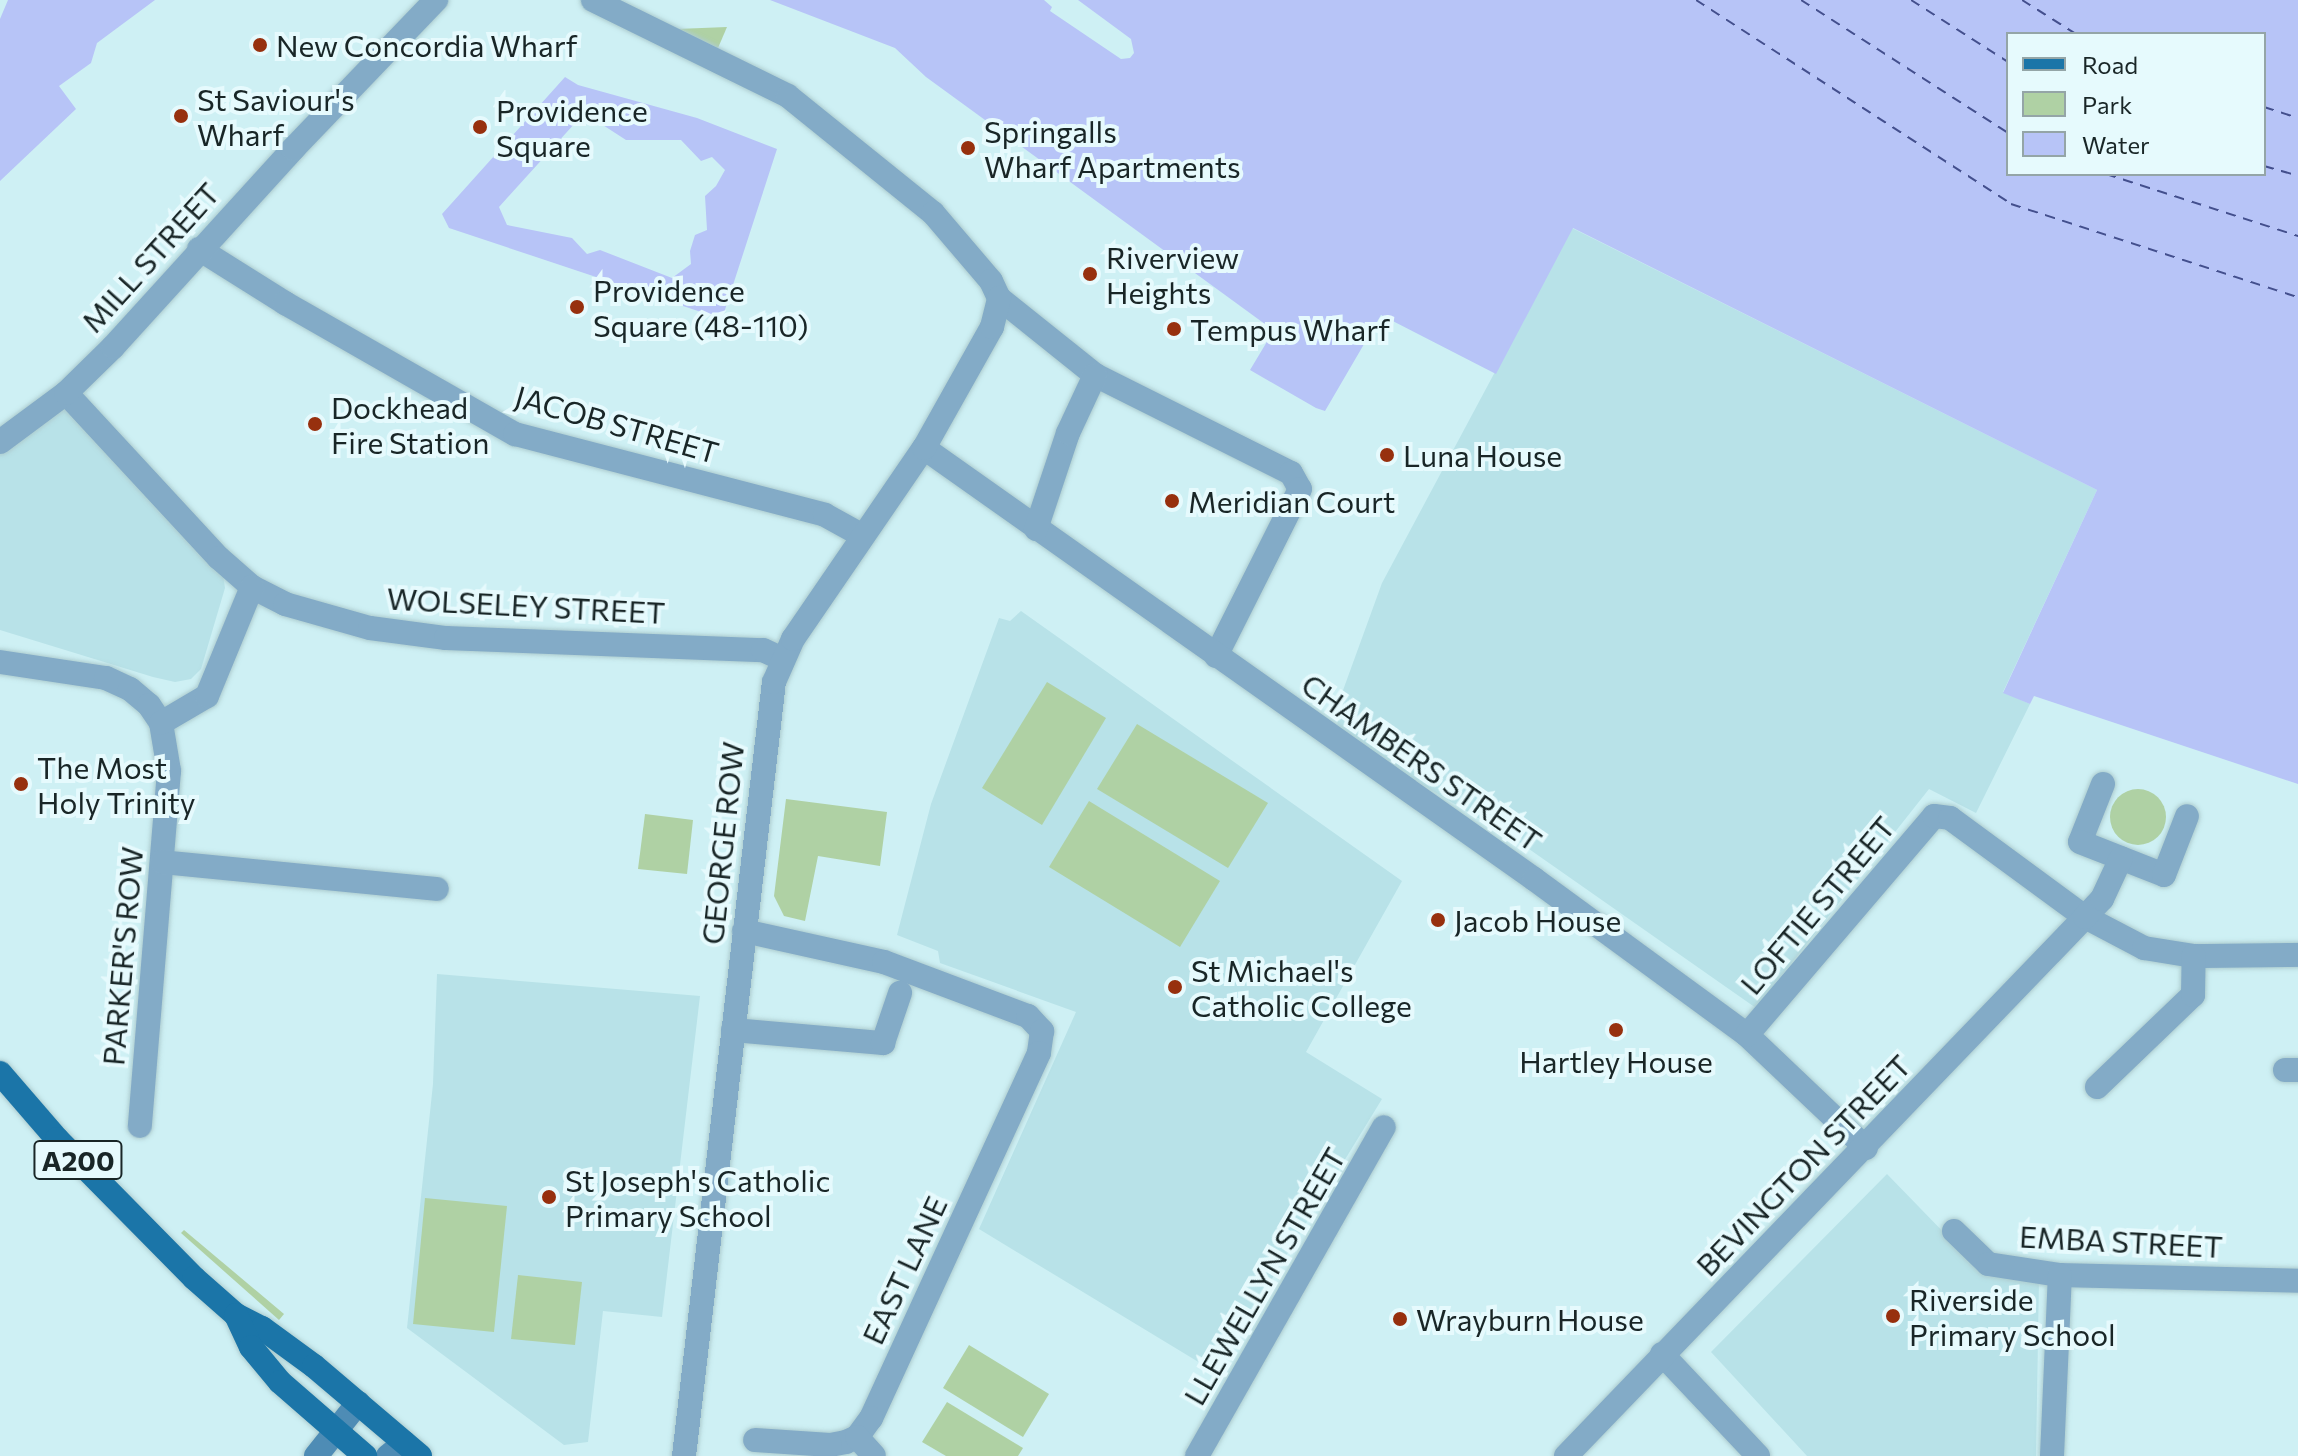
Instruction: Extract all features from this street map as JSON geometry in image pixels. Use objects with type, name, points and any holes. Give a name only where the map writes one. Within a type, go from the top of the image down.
[{"type":"main road","name":"A200","points":[[0,1073],[159,1244],[236,1315],[262,1328],[358,1403],[404,1452]]},
{"type":"main road","name":"A200","points":[[236,1315],[251,1347],[280,1382],[365,1456]]},
{"type":"main road","points":[[316,1456],[358,1403]]},
{"type":"street","name":"MILL STREET","points":[[0,442],[66,393],[113,347],[199,249],[436,0]]},
{"type":"street","points":[[593,0],[788,96],[933,213],[991,281],[999,298],[1095,375],[1291,473],[1300,489],[1216,656]]},
{"type":"street","name":"JACOB STREET","points":[[199,249],[285,303],[515,434],[825,515],[863,536]]},
{"type":"street","name":"GEORGE ROW","points":[[684,1456],[769,707],[782,659],[924,448],[992,327],[999,298]]},
{"type":"street","points":[[1036,529],[1068,433],[1095,375]]},
{"type":"street","name":"WOLSELEY STREET","points":[[66,393],[219,558],[252,587],[319,617],[370,628],[446,638],[763,650],[782,659]]},
{"type":"street","name":"CHAMBERS STREET","points":[[924,448],[1534,879],[1747,1035],[1866,1148]]},
{"type":"street","points":[[0,662],[106,678],[130,689],[149,705],[161,723],[207,696],[252,587]]},
{"type":"street","name":"PARKER'S ROW","points":[[140,1126],[169,771],[161,723]]},
{"type":"street","points":[[2103,784],[2080,842],[2164,875],[2187,816]]},
{"type":"street","name":"LOFTIE STREET","points":[[1747,1035],[1934,816],[1950,818],[2085,917]]},
{"type":"street","name":"BEVINGTON STREET","points":[[1566,1456],[1662,1354],[1866,1148],[2102,899],[2121,858]]},
{"type":"street","points":[[162,862],[437,889]]},
{"type":"street","points":[[2085,917],[2144,948],[2194,956],[2298,955]]},
{"type":"street","name":"EAST LANE","points":[[744,931],[884,962],[1028,1016],[1042,1031],[1039,1053],[871,1418],[857,1437]]},
{"type":"street","points":[[2097,1087],[2193,995],[2194,956]]},
{"type":"street","points":[[733,1030],[883,1043],[900,993]]},
{"type":"street","name":"LLEWELLYN STREET","points":[[1197,1456],[1384,1127]]},
{"type":"street","name":"EMBA STREET","points":[[1954,1231],[1988,1264],[2060,1275],[2298,1281]]},
{"type":"street","points":[[2052,1456],[2060,1275]]},
{"type":"street","points":[[1662,1354],[1758,1456]]},
{"type":"street","points":[[755,1440],[830,1445],[857,1437],[874,1456]]},
{"type":"shaded area","points":[[1572,228],[2097,490],[2003,692],[2030,704],[1976,813],[1929,789],[1756,1008],[1522,844],[1337,734],[1338,704],[1382,583]]},
{"type":"shaded area","points":[[70,407],[223,575],[225,588],[201,669],[191,679],[175,682],[153,677],[0,630],[0,450],[60,409]]},
{"type":"shaded area","name":"St Michael's Catholic College","points":[[1021,611],[1402,881],[1306,1052],[1382,1099],[1215,1372],[979,1229],[1076,1012],[940,963],[938,951],[897,935],[931,804],[999,618],[1010,621]]},
{"type":"shaded area","name":"St Joseph's Catholic Primary School","points":[[437,974],[700,996],[662,1317],[603,1311],[588,1442],[564,1445],[407,1328],[433,1084]]},
{"type":"shaded area","name":"Riverside Primary School","points":[[1887,1174],[1986,1276],[2039,1279],[2036,1456],[1807,1456],[1711,1352]]},
{"type":"green space","points":[[727,27],[718,48],[677,29]]},
{"type":"green space","points":[[1047,682],[1106,718],[1042,825],[982,788]]},
{"type":"green space","points":[[1137,724],[1268,803],[1228,868],[1097,789]]},
{"type":"green space","points":[[2138,789],[2158,797],[2166,817],[2158,837],[2138,845],[2118,837],[2110,817],[2118,797]]},
{"type":"green space","points":[[786,799],[887,812],[880,866],[818,856],[805,921],[784,916],[774,896]]},
{"type":"green space","points":[[1089,801],[1220,881],[1180,947],[1049,867]]},
{"type":"green space","points":[[645,814],[693,820],[687,874],[638,869]]},
{"type":"green space","points":[[425,1198],[507,1206],[494,1332],[413,1324]]},
{"type":"green space","points":[[184,1230],[284,1314],[279,1320],[181,1233]]},
{"type":"green space","points":[[518,1275],[582,1282],[575,1345],[511,1339]]},
{"type":"green space","points":[[969,1345],[1049,1394],[1023,1437],[943,1388]]},
{"type":"green space","points":[[947,1402],[1023,1448],[1018,1456],[946,1456],[922,1442]]},
{"type":"water","points":[[8,0],[155,0],[97,43],[91,63],[59,86],[76,109],[0,181],[0,19]]},
{"type":"water","points":[[770,0],[2298,0],[2298,784],[2034,696],[2030,704],[2003,693],[2097,490],[1573,228],[1496,374],[1381,315],[1325,411],[1316,408],[1250,370],[1271,335],[1269,327],[926,77],[895,48]]},
{"type":"water","points":[[565,77],[578,85],[697,118],[777,149],[722,319],[449,228],[442,214]],"holes":[[[592,118],[626,140],[681,140],[701,161],[712,157],[725,170],[716,186],[705,196],[707,230],[695,235],[690,251],[691,264],[672,278],[600,250],[587,254],[572,238],[507,225],[499,207],[576,122]]]},
{"type":"pier","points":[[1044,0],[1078,0],[1131,39],[1134,53],[1130,58],[1121,59],[1050,11],[1052,7]]},
{"type":"ferry route","points":[[1696,0],[2011,204],[2298,297]]},
{"type":"ferry route","points":[[1801,0],[2006,132]]},
{"type":"ferry route","points":[[1911,0],[2006,61]]},
{"type":"ferry route","points":[[2022,0],[2073,32]]},
{"type":"ferry route","points":[[2266,108],[2298,118]]},
{"type":"ferry route","points":[[2266,167],[2298,176]]},
{"type":"ferry route","points":[[2112,176],[2298,236]]},
{"type":"place","name":"New Concordia Wharf","points":[[260,45]]},
{"type":"place","name":"St Saviour's Wharf","points":[[181,116]]},
{"type":"place","name":"Providence Square","points":[[480,127]]},
{"type":"place","name":"Springalls Wharf Apartments","points":[[968,148]]},
{"type":"place","name":"Riverview Heights","points":[[1090,274]]},
{"type":"place","name":"Providence Square (48-110)","points":[[577,307]]},
{"type":"place","name":"Tempus Wharf","points":[[1174,329]]},
{"type":"place","name":"Dockhead Fire Station","points":[[315,424]]},
{"type":"place","name":"Luna House","points":[[1387,455]]},
{"type":"place","name":"Meridian Court","points":[[1172,501]]},
{"type":"place","name":"The Most Holy Trinity","points":[[21,784]]},
{"type":"place","name":"Jacob House","points":[[1438,920]]},
{"type":"place","name":"St Michael's Catholic College","points":[[1175,987]]},
{"type":"place","name":"Hartley House","points":[[1616,1030]]},
{"type":"place","name":"St Joseph's Catholic Primary School","points":[[549,1197]]},
{"type":"place","name":"Riverside Primary School","points":[[1893,1316]]},
{"type":"place","name":"Wrayburn House","points":[[1400,1319]]}]
